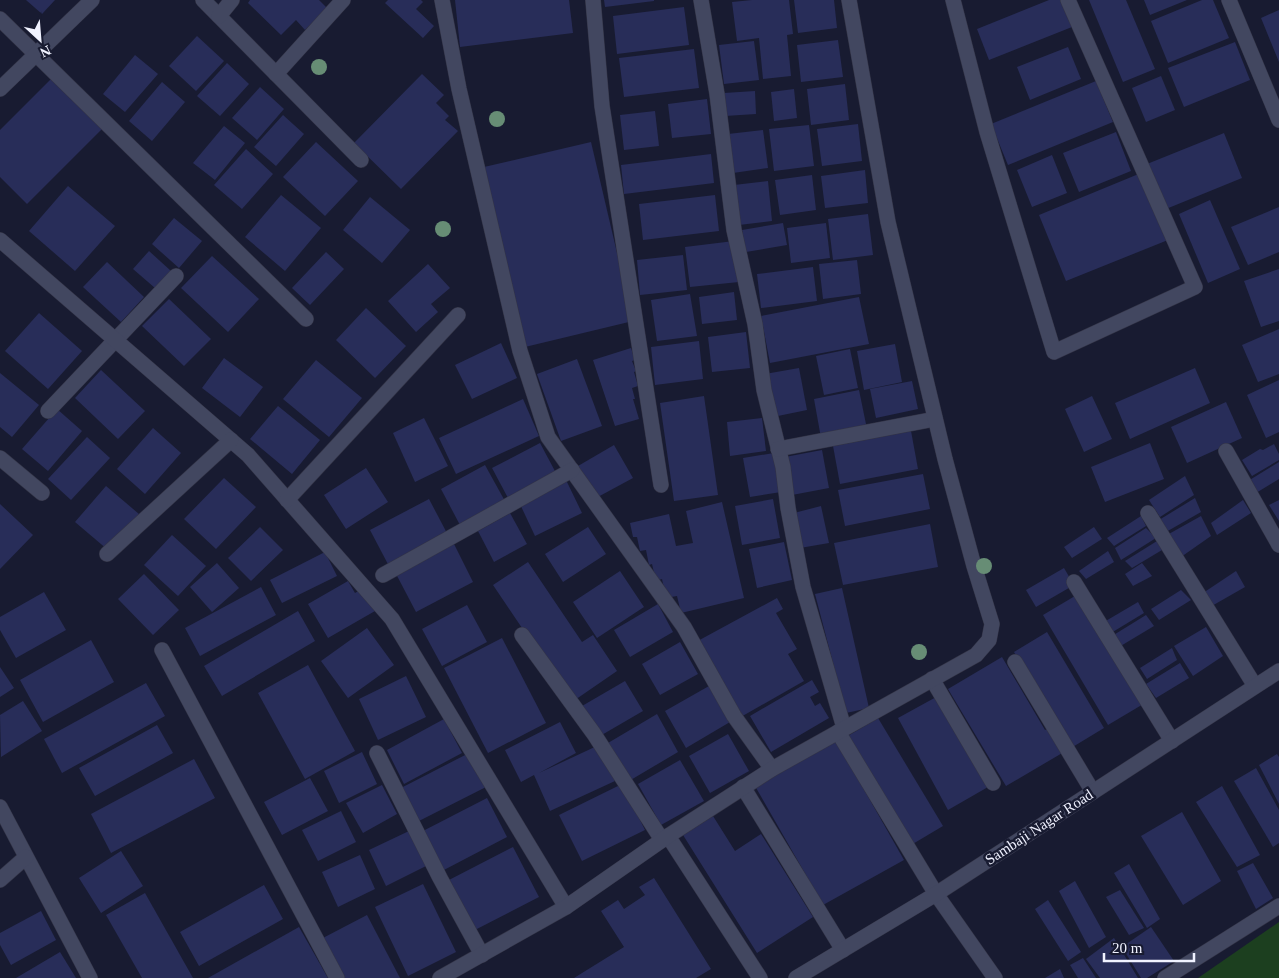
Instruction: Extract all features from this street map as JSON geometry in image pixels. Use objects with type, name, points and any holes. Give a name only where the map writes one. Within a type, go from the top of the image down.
[{"type":"street","points":[[0,90],[92,0]]},
{"type":"street","points":[[203,0],[361,160]]},
{"type":"street","points":[[219,16],[232,0]]},
{"type":"street","points":[[276,74],[343,0]]},
{"type":"street","points":[[442,0],[459,89],[520,351],[548,437],[684,627],[734,716],[772,769]]},
{"type":"street","points":[[593,0],[602,106],[662,484]]},
{"type":"street","points":[[701,0],[717,94],[734,230],[755,324],[764,390],[778,449],[804,587],[841,730],[936,894],[995,978]]},
{"type":"street","points":[[440,978],[566,907],[665,838],[772,769],[976,655],[989,640],[992,624],[974,566],[935,418],[888,222],[849,0]]},
{"type":"street","points":[[953,0],[987,132],[1054,352],[1195,287],[1068,0]]},
{"type":"street","points":[[1229,0],[1279,120]]},
{"type":"street","points":[[0,18],[306,319]]},
{"type":"street","points":[[0,240],[248,455],[392,620],[566,907]]},
{"type":"street","points":[[48,410],[176,276]]},
{"type":"street","points":[[287,500],[458,315]]},
{"type":"street","points":[[778,449],[935,418]]},
{"type":"street","points":[[106,554],[231,440]]},
{"type":"street","points":[[1226,451],[1279,545]]},
{"type":"street","points":[[0,458],[42,493]]},
{"type":"street","points":[[383,575],[572,470]]},
{"type":"street","points":[[1148,513],[1255,686]]},
{"type":"street","points":[[1074,582],[1172,741]]},
{"type":"street","points":[[522,635],[594,734],[760,978]]},
{"type":"street","points":[[162,650],[337,978]]},
{"type":"street","points":[[1015,662],[1093,792]]},
{"type":"street","name":"Sambaji Nagar Road","points":[[796,978],[936,894],[1279,671]]},
{"type":"street","points":[[932,679],[992,783]]},
{"type":"street","points":[[377,753],[440,878],[482,954]]},
{"type":"street","points":[[743,787],[843,950]]},
{"type":"street","points":[[0,807],[90,978]]},
{"type":"street","points":[[0,880],[26,857]]},
{"type":"street","points":[[1165,978],[1279,906]]},
{"type":"green space","points":[[1279,922],[1279,978],[1198,978]]},
{"type":"building","points":[[26,0],[55,0],[42,14]]},
{"type":"building","points":[[250,0],[319,0],[327,8],[305,30],[296,20],[281,35],[248,3]]},
{"type":"building","points":[[388,0],[421,0],[423,2],[416,9],[434,26],[423,38],[385,3]]},
{"type":"building","points":[[455,0],[569,0],[573,33],[460,47]]},
{"type":"building","points":[[604,0],[654,0],[654,1],[605,7]]},
{"type":"building","points":[[789,0],[793,34],[787,35],[791,76],[763,79],[759,38],[737,41],[732,2]]},
{"type":"building","points":[[794,0],[834,0],[837,28],[798,33]]},
{"type":"building","points":[[1049,0],[1061,0],[1072,27],[989,60],[977,29]]},
{"type":"building","points":[[1089,0],[1126,0],[1155,69],[1123,82]]},
{"type":"building","points":[[1144,0],[1187,0],[1150,15]]},
{"type":"building","points":[[1202,0],[1213,0],[1229,38],[1168,63],[1151,21]]},
{"type":"building","points":[[684,7],[689,45],[617,54],[613,16]]},
{"type":"building","points":[[1279,10],[1279,62],[1261,18]]},
{"type":"building","points":[[197,36],[224,61],[196,91],[169,66]]},
{"type":"building","points":[[838,40],[843,77],[801,82],[797,45]]},
{"type":"building","points":[[754,41],[759,80],[724,84],[719,45]]},
{"type":"building","points":[[1235,42],[1250,80],[1184,107],[1168,68]]},
{"type":"building","points":[[1068,47],[1081,79],[1030,100],[1017,67]]},
{"type":"building","points":[[694,49],[699,88],[624,97],[619,58]]},
{"type":"building","points":[[135,55],[158,74],[125,112],[103,94]]},
{"type":"building","points":[[227,63],[249,84],[220,116],[197,96]]},
{"type":"building","points":[[422,74],[444,95],[436,103],[449,116],[445,120],[458,131],[401,189],[354,143]]},
{"type":"building","points":[[1161,76],[1175,110],[1146,122],[1132,88]]},
{"type":"building","points":[[52,78],[102,129],[27,204],[0,177],[0,130]]},
{"type":"building","points":[[1096,81],[1113,122],[1008,165],[991,124]]},
{"type":"building","points":[[162,82],[185,102],[152,141],[129,121]]},
{"type":"building","points":[[845,84],[849,120],[811,125],[807,89]]},
{"type":"building","points":[[260,87],[284,109],[257,140],[232,118]]},
{"type":"building","points":[[794,89],[797,118],[774,121],[771,92]]},
{"type":"building","points":[[755,91],[756,114],[725,116],[724,93]]},
{"type":"building","points":[[707,99],[711,134],[672,138],[668,104]]},
{"type":"building","points":[[655,111],[659,146],[624,150],[620,115]]},
{"type":"building","points":[[283,115],[304,134],[276,166],[254,147]]},
{"type":"building","points":[[858,124],[862,161],[822,166],[817,129]]},
{"type":"building","points":[[809,125],[814,166],[774,171],[769,129]]},
{"type":"building","points":[[224,126],[245,143],[215,180],[193,163]]},
{"type":"building","points":[[763,130],[768,168],[733,173],[728,134]]},
{"type":"building","points":[[1116,132],[1131,171],[1079,192],[1063,153]]},
{"type":"building","points":[[1224,133],[1242,178],[1166,209],[1147,164]]},
{"type":"building","points":[[316,142],[358,181],[325,216],[283,177]]},
{"type":"building","points":[[591,142],[633,321],[525,347],[484,167]]},
{"type":"building","points":[[246,149],[273,174],[242,209],[214,185]]},
{"type":"building","points":[[711,154],[714,183],[624,194],[621,165]]},
{"type":"building","points":[[1052,155],[1067,193],[1032,207],[1017,170]]},
{"type":"building","points":[[865,170],[868,203],[825,208],[821,176]]},
{"type":"building","points":[[1141,173],[1168,240],[1066,281],[1039,215]]},
{"type":"building","points":[[812,175],[816,210],[780,215],[775,180]]},
{"type":"building","points":[[768,181],[772,221],[739,225],[734,185]]},
{"type":"building","points":[[68,186],[115,226],[75,271],[29,231]]},
{"type":"building","points":[[281,195],[321,228],[285,271],[245,237]]},
{"type":"building","points":[[715,195],[719,231],[643,240],[639,204]]},
{"type":"building","points":[[370,197],[410,230],[382,263],[343,230]]},
{"type":"building","points":[[1210,200],[1240,269],[1208,283],[1179,214]]},
{"type":"building","points":[[1279,207],[1279,252],[1248,265],[1231,227]]},
{"type":"building","points":[[868,214],[873,255],[833,260],[828,219]]},
{"type":"building","points":[[174,218],[202,241],[179,268],[152,244]]},
{"type":"building","points":[[783,223],[787,245],[746,252],[742,230]]},
{"type":"building","points":[[826,223],[830,258],[791,263],[787,228]]},
{"type":"building","points":[[734,241],[739,282],[690,287],[685,247]]},
{"type":"building","points":[[149,251],[171,271],[155,288],[133,269]]},
{"type":"building","points":[[326,252],[344,269],[310,305],[292,288]]},
{"type":"building","points":[[683,255],[687,290],[640,295],[637,260]]},
{"type":"building","points":[[212,256],[259,299],[228,332],[181,288]]},
{"type":"building","points":[[857,260],[861,294],[823,299],[819,264]]},
{"type":"building","points":[[107,262],[144,297],[121,322],[83,287]]},
{"type":"building","points":[[428,264],[450,288],[431,304],[438,312],[416,332],[388,301]]},
{"type":"building","points":[[813,267],[817,301],[761,308],[757,274]]},
{"type":"building","points":[[1279,269],[1279,321],[1261,327],[1244,281]]},
{"type":"building","points":[[734,292],[737,320],[702,324],[699,297]]},
{"type":"building","points":[[690,294],[697,336],[657,341],[651,300]]},
{"type":"building","points":[[859,297],[869,344],[770,363],[761,316]]},
{"type":"building","points":[[169,299],[211,339],[184,366],[142,326]]},
{"type":"building","points":[[366,308],[406,346],[375,378],[336,340]]},
{"type":"building","points":[[39,313],[82,351],[48,389],[5,351]]},
{"type":"building","points":[[1279,329],[1279,374],[1258,382],[1242,345]]},
{"type":"building","points":[[746,332],[750,368],[712,372],[708,337]]},
{"type":"building","points":[[699,341],[703,379],[655,385],[651,347]]},
{"type":"building","points":[[501,343],[517,378],[472,399],[455,365]]},
{"type":"building","points":[[895,344],[902,382],[864,390],[857,351]]},
{"type":"building","points":[[631,348],[635,360],[632,361],[636,371],[634,372],[638,386],[632,388],[635,399],[633,399],[639,419],[615,426],[593,360]]},
{"type":"building","points":[[850,349],[858,388],[824,395],[816,356]]},
{"type":"building","points":[[224,358],[263,387],[240,417],[202,388]]},
{"type":"building","points":[[577,359],[602,426],[561,441],[537,374]]},
{"type":"building","points":[[316,360],[362,398],[329,437],[283,399]]},
{"type":"building","points":[[799,368],[807,410],[773,417],[765,374]]},
{"type":"building","points":[[1195,368],[1210,403],[1130,439],[1115,403]]},
{"type":"building","points":[[101,370],[145,411],[118,439],[75,398]]},
{"type":"building","points":[[0,373],[39,405],[12,437],[0,427]]},
{"type":"building","points":[[1279,380],[1279,432],[1266,438],[1247,395]]},
{"type":"building","points":[[912,381],[918,409],[876,418],[870,389]]},
{"type":"building","points":[[859,390],[867,429],[821,438],[814,399]]},
{"type":"building","points":[[704,396],[718,495],[674,501],[660,403]]},
{"type":"building","points":[[1092,396],[1112,439],[1084,452],[1065,409]]},
{"type":"building","points":[[523,399],[539,436],[456,474],[439,438]]},
{"type":"building","points":[[1226,402],[1242,438],[1187,463],[1171,427]]},
{"type":"building","points":[[278,406],[320,440],[292,474],[250,439]]},
{"type":"building","points":[[57,409],[82,431],[48,471],[22,449]]},
{"type":"building","points":[[424,418],[448,466],[415,482],[393,433]]},
{"type":"building","points":[[762,418],[766,451],[730,456],[727,422]]},
{"type":"building","points":[[153,428],[181,453],[145,494],[117,469]]},
{"type":"building","points":[[911,431],[918,469],[840,484],[833,446]]},
{"type":"building","points":[[87,437],[110,458],[71,500],[48,479]]},
{"type":"building","points":[[540,443],[556,473],[508,498],[492,468]]},
{"type":"building","points":[[1150,443],[1164,479],[1105,502],[1091,467]]},
{"type":"building","points":[[1274,444],[1279,454],[1279,460],[1252,476],[1242,460],[1260,449],[1263,450]]},
{"type":"building","points":[[614,445],[633,478],[596,498],[578,466]]},
{"type":"building","points":[[822,450],[829,488],[792,495],[785,457]]},
{"type":"building","points":[[774,453],[781,492],[750,497],[743,458]]},
{"type":"building","points":[[1279,462],[1279,479],[1256,493],[1248,481]]},
{"type":"building","points":[[485,465],[506,503],[461,527],[441,489]]},
{"type":"building","points":[[366,468],[388,502],[346,529],[324,495]]},
{"type":"building","points":[[923,474],[930,509],[845,526],[838,490]]},
{"type":"building","points":[[1185,476],[1194,495],[1160,517],[1149,500]]},
{"type":"building","points":[[224,478],[256,507],[216,549],[184,519]]},
{"type":"building","points":[[566,480],[582,513],[535,536],[519,502]]},
{"type":"building","points":[[106,486],[139,514],[108,550],[75,522]]},
{"type":"building","points":[[1195,498],[1201,512],[1166,532],[1159,520]]},
{"type":"building","points":[[429,499],[449,537],[390,568],[370,530]]},
{"type":"building","points":[[773,499],[780,538],[742,545],[735,506]]},
{"type":"building","points":[[1243,500],[1251,513],[1217,535],[1211,523]]},
{"type":"building","points":[[1279,500],[1279,521],[1269,505]]},
{"type":"building","points":[[722,502],[744,598],[681,613],[677,596],[666,598],[662,579],[656,581],[652,564],[649,565],[646,550],[640,551],[637,537],[633,537],[630,523],[669,514],[676,546],[693,543],[686,511]]},
{"type":"building","points":[[0,504],[33,535],[0,569]]},
{"type":"building","points":[[821,506],[829,543],[800,548],[794,513]]},
{"type":"building","points":[[510,513],[527,544],[494,562],[478,531]]},
{"type":"building","points":[[1141,516],[1146,526],[1114,546],[1107,538]]},
{"type":"building","points":[[1201,516],[1211,536],[1181,557],[1167,535]]},
{"type":"building","points":[[930,524],[938,567],[843,585],[834,543]]},
{"type":"building","points":[[260,527],[283,550],[251,581],[228,558]]},
{"type":"building","points":[[588,527],[606,554],[563,582],[545,554]]},
{"type":"building","points":[[1094,527],[1102,539],[1072,558],[1064,547]]},
{"type":"building","points":[[1146,528],[1156,538],[1121,560],[1115,548]]},
{"type":"building","points":[[172,535],[206,566],[178,596],[144,565]]},
{"type":"building","points":[[1157,541],[1162,550],[1132,568],[1125,561]]},
{"type":"building","points":[[453,542],[473,582],[416,612],[395,572]]},
{"type":"building","points":[[784,542],[792,580],[757,588],[749,549]]},
{"type":"building","points":[[1108,551],[1114,562],[1086,579],[1079,571]]},
{"type":"building","points":[[325,552],[337,576],[282,603],[270,580]]},
{"type":"building","points":[[528,562],[582,642],[593,635],[617,671],[572,702],[493,585]]},
{"type":"building","points":[[217,563],[239,588],[212,612],[190,587]]},
{"type":"building","points":[[1142,563],[1152,576],[1133,586],[1125,574]]},
{"type":"building","points":[[1064,568],[1074,585],[1036,607],[1026,590]]},
{"type":"building","points":[[620,571],[644,607],[597,638],[573,602]]},
{"type":"building","points":[[1236,571],[1245,587],[1210,607],[1203,593]]},
{"type":"building","points":[[144,574],[179,610],[153,635],[118,599]]},
{"type":"building","points":[[348,581],[355,593],[362,589],[375,611],[328,638],[308,604]]},
{"type":"building","points":[[261,587],[276,615],[200,656],[185,628]]},
{"type":"building","points":[[842,588],[869,708],[846,713],[815,594]]},
{"type":"building","points":[[1181,590],[1191,600],[1159,620],[1151,609]]},
{"type":"building","points":[[44,592],[66,630],[16,658],[0,630],[0,617]]},
{"type":"building","points":[[1080,593],[1145,703],[1108,725],[1043,615]]},
{"type":"building","points":[[777,598],[783,609],[776,613],[797,649],[788,654],[804,681],[739,718],[694,643]]},
{"type":"building","points":[[1138,602],[1144,613],[1111,633],[1104,622]]},
{"type":"building","points":[[658,604],[673,632],[630,657],[614,630]]},
{"type":"building","points":[[467,605],[487,642],[442,666],[422,629]]},
{"type":"building","points":[[298,611],[315,641],[222,696],[204,666]]},
{"type":"building","points":[[1146,615],[1154,626],[1119,647],[1112,636]]},
{"type":"building","points":[[1206,627],[1223,656],[1193,676],[1174,646]]},
{"type":"building","points":[[367,628],[394,665],[348,698],[321,661]]},
{"type":"building","points":[[1047,632],[1104,728],[1071,748],[1014,652]]},
{"type":"building","points":[[502,638],[546,723],[488,753],[444,668]]},
{"type":"building","points":[[91,640],[114,682],[43,722],[20,680]]},
{"type":"building","points":[[680,642],[698,674],[660,695],[642,664]]},
{"type":"building","points":[[1172,648],[1177,660],[1147,679],[1140,668]]},
{"type":"building","points":[[1002,657],[1045,730],[1050,727],[1064,752],[1006,786],[948,689]]},
{"type":"building","points":[[1180,663],[1189,678],[1156,698],[1146,684]]},
{"type":"building","points":[[308,665],[355,751],[305,779],[258,693]]},
{"type":"building","points":[[0,667],[14,688],[0,697]]},
{"type":"building","points":[[406,676],[426,717],[378,740],[359,699]]},
{"type":"building","points":[[812,680],[819,692],[810,697],[815,706],[820,703],[829,718],[771,752],[750,716]]},
{"type":"building","points":[[625,681],[643,711],[600,736],[582,706]]},
{"type":"building","points":[[146,683],[165,716],[62,773],[44,739]]},
{"type":"building","points":[[709,686],[730,722],[686,748],[665,711]]},
{"type":"building","points":[[938,696],[988,787],[948,810],[898,718]]},
{"type":"building","points":[[23,701],[42,731],[1,757],[0,715]]},
{"type":"building","points":[[657,714],[678,752],[629,781],[608,743]]},
{"type":"building","points":[[878,718],[943,826],[911,845],[846,737]]},
{"type":"building","points":[[444,719],[462,753],[404,784],[387,750]]},
{"type":"building","points":[[560,722],[576,753],[539,773],[599,745],[615,781],[550,811],[534,775],[521,782],[505,750]]},
{"type":"building","points":[[157,725],[173,753],[95,796],[79,768]]},
{"type":"building","points":[[728,734],[749,771],[710,793],[689,756]]},
{"type":"building","points":[[836,740],[904,860],[823,905],[755,786]]},
{"type":"building","points":[[362,752],[377,784],[339,803],[324,771]]},
{"type":"building","points":[[469,753],[486,787],[417,822],[399,789]]},
{"type":"building","points":[[1277,754],[1279,757],[1279,804],[1259,765]]},
{"type":"building","points":[[194,759],[215,798],[111,853],[91,814]]},
{"type":"building","points":[[680,760],[704,801],[661,825],[638,784]]},
{"type":"building","points":[[1256,768],[1279,810],[1279,843],[1273,847],[1234,781]]},
{"type":"building","points":[[310,778],[328,811],[282,835],[264,802]]},
{"type":"building","points":[[622,784],[645,830],[582,861],[559,815]]},
{"type":"building","points":[[382,785],[397,814],[363,833],[346,803]]},
{"type":"building","points":[[1222,786],[1260,855],[1237,867],[1196,802]]},
{"type":"building","points":[[487,798],[507,837],[442,871],[421,832]]},
{"type":"building","points":[[341,811],[356,842],[318,861],[302,830]]},
{"type":"building","points":[[1182,812],[1221,881],[1183,905],[1141,836]]},
{"type":"building","points":[[713,816],[735,851],[761,834],[813,917],[757,953],[683,835]]},
{"type":"building","points":[[409,831],[426,866],[386,886],[369,850]]},
{"type":"building","points":[[513,847],[539,897],[473,931],[447,881]]},
{"type":"building","points":[[121,851],[143,886],[101,913],[79,878]]},
{"type":"building","points":[[360,855],[375,889],[338,907],[322,872]]},
{"type":"building","points":[[1253,863],[1273,898],[1256,909],[1237,871]]},
{"type":"building","points":[[1129,864],[1160,919],[1147,928],[1114,873]]},
{"type":"building","points":[[654,878],[711,969],[696,978],[574,978],[624,947],[601,911],[618,900],[624,909],[645,895],[639,887]]},
{"type":"building","points":[[1075,881],[1106,937],[1089,948],[1059,891]]},
{"type":"building","points":[[423,884],[456,952],[408,976],[375,907]]},
{"type":"building","points":[[264,885],[283,919],[199,966],[180,932]]},
{"type":"building","points":[[1120,890],[1144,928],[1129,935],[1106,897]]},
{"type":"building","points":[[145,893],[193,978],[142,978],[106,915]]},
{"type":"building","points":[[1048,900],[1081,952],[1068,961],[1035,909]]},
{"type":"building","points":[[41,911],[56,940],[11,965],[0,945],[0,933]]},
{"type":"building","points":[[367,915],[400,978],[341,978],[321,939]]},
{"type":"building","points":[[299,927],[328,978],[208,978]]},
{"type":"building","points":[[1151,927],[1174,961],[1147,978],[1141,978],[1122,947]]},
{"type":"building","points":[[1114,938],[1138,978],[1100,978],[1086,959]]},
{"type":"building","points":[[60,952],[76,978],[16,978]]},
{"type":"building","points":[[1083,958],[1096,978],[1078,978],[1070,965]]},
{"type":"building","points":[[1060,969],[1064,978],[1045,978]]}]
